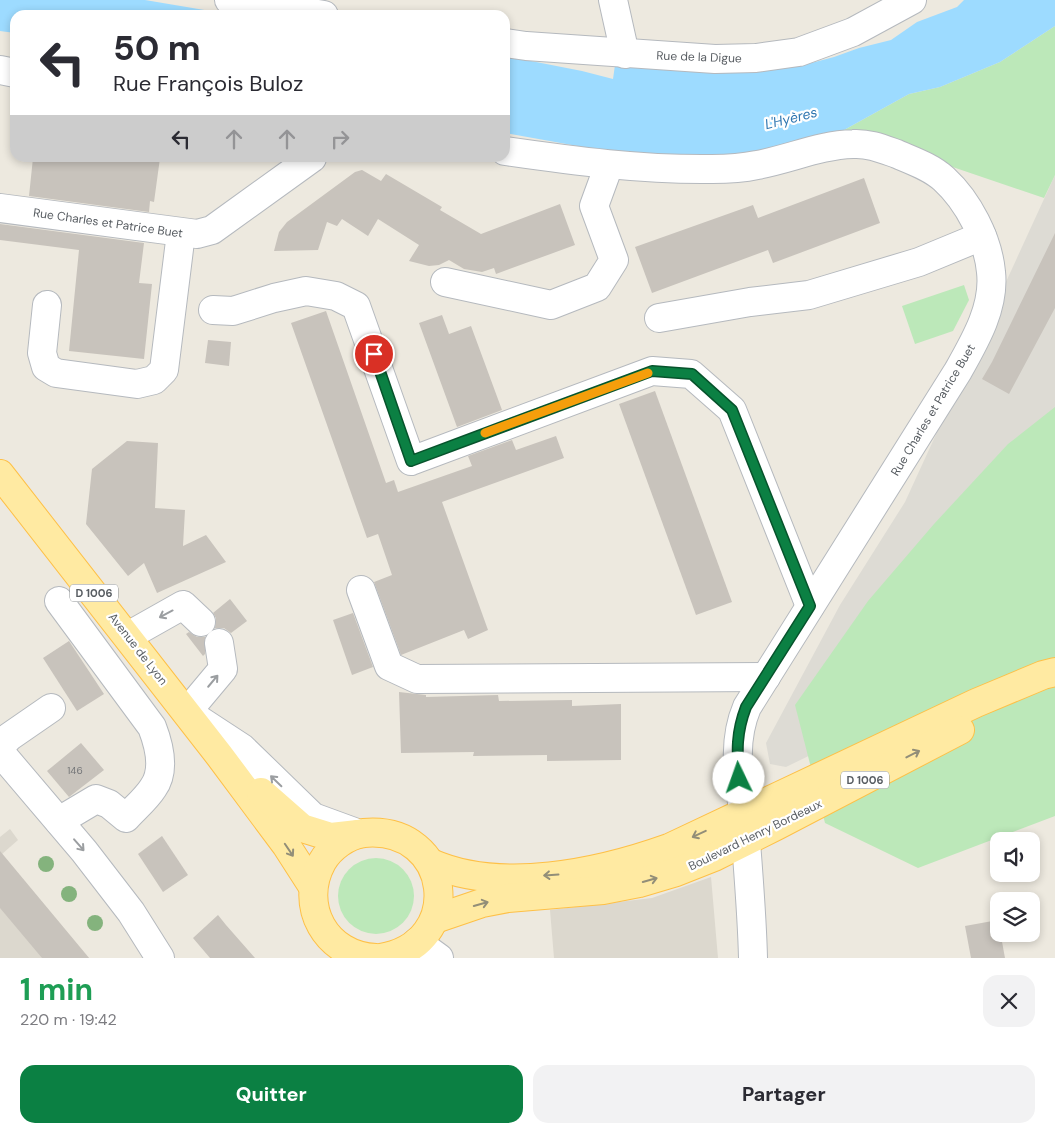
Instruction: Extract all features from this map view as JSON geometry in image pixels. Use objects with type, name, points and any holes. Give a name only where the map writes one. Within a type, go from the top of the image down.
[{"type":"main road","name":"Avenue de Lyon","points":[[3,484],[128,636],[187,712],[286,845],[313,886]]},
{"type":"main road","name":"Boulevard Henry Bordeaux","points":[[434,919],[482,903],[508,898],[603,890],[639,883],[676,872],[745,827],[904,736],[997,694],[1055,672]]},
{"type":"main road","name":"Boulevard Henry Bordeaux","points":[[431,863],[449,871],[480,878],[514,878],[568,874],[631,861],[669,848],[745,827],[984,718],[1055,689]]},
{"type":"main road","name":"Avenue de Lyon","points":[[219,754],[302,828],[331,837],[360,834]]},
{"type":"main road","points":[[380,832],[400,836],[418,847],[431,863],[438,881],[439,900],[434,919],[425,936],[410,949],[385,958],[344,953],[328,937],[319,922],[314,904],[313,886],[317,872],[333,848],[346,839],[360,834],[380,832]]},
{"type":"street","points":[[613,0],[625,54]]},
{"type":"street","points":[[241,1],[294,10]]},
{"type":"street","name":"Rue de la Digue","points":[[510,43],[625,54],[715,59],[756,58],[799,52],[853,32],[902,3]]},
{"type":"street","name":"Rue Charles et Patrice Buet","points":[[510,152],[609,165],[713,169],[758,165],[826,147],[854,144],[877,147],[921,164],[944,179],[962,202],[982,236],[992,272],[989,304],[978,336],[953,379],[746,707],[740,724],[737,743],[751,899],[753,958]]},
{"type":"street","name":"Rue Charles et Patrice Buet","points":[[0,208],[197,234],[212,230],[306,162]]},
{"type":"street","points":[[445,282],[551,305],[597,287],[614,260],[594,206],[609,165]]},
{"type":"street","points":[[47,305],[42,353],[46,367],[56,373],[137,384],[154,380],[164,370],[182,233]]},
{"type":"street","points":[[660,318],[750,302],[809,296],[919,262],[982,236]]},
{"type":"street","points":[[213,310],[233,311],[274,298],[306,291],[336,296],[356,306],[411,461],[652,371],[692,374],[732,410],[810,606]]},
{"type":"street","points":[[361,590],[389,666],[417,679],[766,678]]},
{"type":"street","points":[[59,601],[152,726],[160,746],[160,767],[154,787],[126,818],[109,804],[96,799],[59,821]]},
{"type":"street","points":[[128,636],[183,605],[201,622]]},
{"type":"street","points":[[219,643],[223,669],[187,712],[242,748],[314,817],[360,834]]},
{"type":"street","points":[[51,708],[8,737],[3,762],[84,850],[131,912],[160,958]]},
{"type":"street","points":[[417,942],[439,958]]},
{"type":"shaded area","points":[[1055,175],[1055,648],[938,693],[786,767],[770,764],[766,743],[840,605],[905,502]]},
{"type":"shaded area","points":[[10,829],[18,840],[2,854],[89,958],[0,958],[0,837]]},
{"type":"shaded area","points":[[711,877],[718,958],[554,958],[550,910],[652,898]]},
{"type":"green space","points":[[1055,26],[1055,175],[1044,198],[844,130],[909,94],[940,87],[1000,62]]},
{"type":"green space","points":[[964,285],[969,300],[953,331],[915,344],[902,306]]},
{"type":"green space","points":[[1055,407],[1055,816],[1013,832],[990,832],[990,841],[918,868],[825,823],[795,705],[868,601],[934,524],[1008,444]]},
{"type":"green space","points":[[376,858],[390,861],[403,869],[411,882],[414,896],[411,910],[403,923],[390,931],[376,934],[362,931],[349,923],[341,910],[338,896],[341,882],[349,869],[362,861]]},
{"type":"water","points":[[0,0],[145,0],[204,10],[10,10],[10,32],[0,31]]},
{"type":"water","name":"L'Hyères","points":[[964,0],[1055,0],[1055,26],[1000,62],[940,87],[909,94],[844,130],[773,153],[695,159],[609,157],[583,147],[510,134],[510,57],[613,79],[615,65],[774,69],[800,66],[891,40],[917,22],[957,7]]},
{"type":"building","points":[[33,162],[159,162],[154,202],[150,201],[149,212],[29,196]]},
{"type":"building","points":[[362,170],[381,181],[386,174],[442,207],[440,210],[481,234],[560,204],[575,245],[496,274],[494,268],[482,272],[464,269],[449,260],[439,265],[429,266],[409,261],[419,245],[378,219],[368,236],[342,219],[337,226],[327,222],[318,250],[274,251],[279,232],[287,222],[355,172]]},
{"type":"building","points":[[864,178],[880,223],[773,263],[768,250],[652,293],[635,247],[753,205],[758,218]]},
{"type":"building","points":[[0,224],[144,243],[139,283],[152,284],[144,359],[69,351],[79,250],[0,240]]},
{"type":"building","points":[[1055,233],[1055,308],[1009,394],[982,379]]},
{"type":"building","points":[[326,311],[386,483],[394,480],[398,492],[472,466],[468,456],[512,440],[516,450],[556,436],[564,458],[442,502],[488,630],[468,639],[464,630],[401,655],[374,582],[392,575],[378,534],[367,538],[291,323]]},
{"type":"building","points":[[442,315],[449,334],[471,326],[502,410],[457,427],[419,323]]},
{"type":"building","points":[[208,340],[231,342],[229,366],[205,363]]},
{"type":"building","points":[[655,391],[732,602],[696,615],[619,404]]},
{"type":"building","points":[[127,441],[158,443],[155,508],[185,510],[183,546],[206,535],[226,562],[157,593],[144,563],[128,576],[86,524],[92,469]]},
{"type":"building","points":[[230,599],[247,621],[231,633],[224,628],[215,628],[216,618],[213,613]]},
{"type":"building","points":[[353,613],[373,667],[352,675],[333,620]]},
{"type":"building","points":[[189,632],[197,637],[205,637],[205,654],[203,656],[186,634]]},
{"type":"building","points":[[69,641],[104,694],[77,711],[43,658]]},
{"type":"building","points":[[399,692],[426,695],[426,697],[498,695],[499,701],[572,700],[572,706],[621,704],[621,760],[547,761],[547,755],[473,756],[474,752],[401,753]]},
{"type":"building","points":[[81,743],[104,770],[69,797],[47,771]]},
{"type":"building","points":[[162,836],[188,875],[163,892],[138,854]]},
{"type":"building","points":[[0,851],[89,958],[42,958],[0,908]]},
{"type":"building","points":[[218,915],[255,958],[210,958],[193,938]]},
{"type":"building","points":[[990,921],[990,942],[1002,942],[1005,958],[971,958],[965,926]]},
{"type":"slow traffic","points":[[485,433],[648,373]]},
{"type":"route","points":[[374,354],[411,461],[652,371],[692,374],[732,410],[810,606],[746,707],[740,724],[737,743],[739,778]]}]
